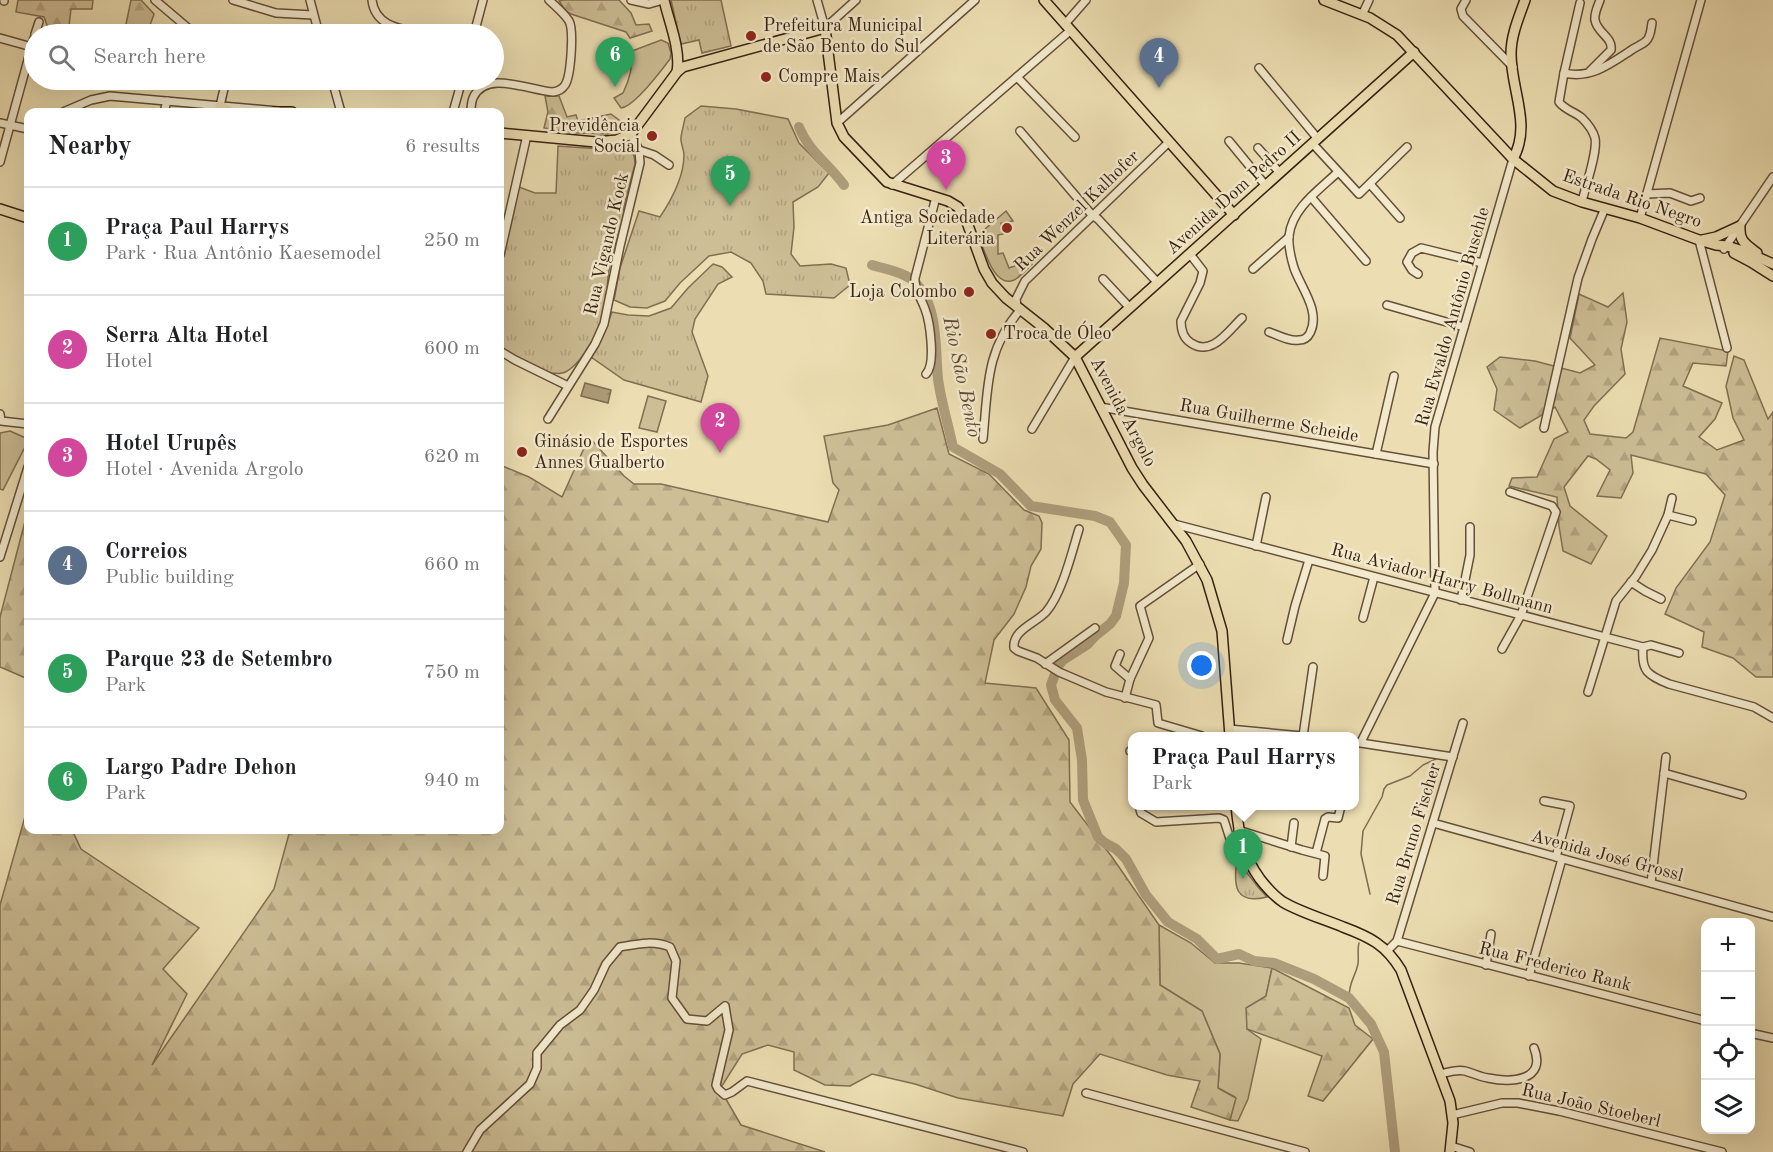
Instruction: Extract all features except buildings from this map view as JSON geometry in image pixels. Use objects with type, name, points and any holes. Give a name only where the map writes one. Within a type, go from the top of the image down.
[{"type":"main road","points":[[663,0],[675,42],[678,59],[677,72]]},
{"type":"main road","points":[[1044,0],[1234,215]]},
{"type":"main road","name":"Estrada Rio Negro","points":[[1324,0],[1362,15],[1390,30],[1414,52],[1513,159],[1553,191],[1722,247]]},
{"type":"main road","points":[[1513,159],[1520,145],[1522,130],[1511,52],[1513,36],[1525,0]]},
{"type":"main road","points":[[504,133],[604,143],[617,140],[631,134],[677,72],[687,65],[825,28],[837,123]]},
{"type":"main road","points":[[675,42],[685,55],[700,62]]},
{"type":"main road","name":"Avenida Dom Pedro II","points":[[1075,357],[1414,52]]},
{"type":"main road","points":[[220,106],[224,108]]},
{"type":"main road","name":"Avenida Argolo","points":[[837,123],[844,137],[878,175],[892,184],[952,202],[961,211],[988,276],[1006,298],[1044,328],[1075,357],[1138,477],[1186,541],[1200,564],[1212,592],[1222,631],[1229,732]]},
{"type":"main road","points":[[0,209],[24,217]]},
{"type":"main road","points":[[1699,240],[1716,237],[1740,226],[1742,240],[1772,264]]},
{"type":"main road","points":[[1722,247],[1755,255],[1772,264]]},
{"type":"main road","points":[[1722,247],[1773,276]]},
{"type":"main road","points":[[1236,810],[1241,844],[1251,867],[1277,898],[1380,944],[1401,970],[1450,1101],[1451,1149]]},
{"type":"street","points":[[155,0],[183,24]]},
{"type":"street","points":[[233,0],[276,13],[313,15]]},
{"type":"street","points":[[310,0],[316,24]]},
{"type":"street","points":[[372,0],[375,13],[388,24]]},
{"type":"street","points":[[477,24],[483,0]]},
{"type":"street","points":[[504,83],[553,93],[565,85],[569,74],[570,22],[549,0]]},
{"type":"street","points":[[631,0],[649,4],[663,0]]},
{"type":"street","points":[[818,0],[825,28],[856,0]]},
{"type":"street","points":[[837,123],[975,0]]},
{"type":"street","points":[[892,184],[1017,77],[1068,27],[1086,0]]},
{"type":"street","points":[[1362,15],[1369,0]]},
{"type":"street","points":[[1466,0],[1461,9],[1463,16],[1513,67]]},
{"type":"street","points":[[1586,74],[1612,47],[1610,40],[1596,24],[1595,15],[1600,0]]},
{"type":"street","points":[[1640,218],[1701,0]]},
{"type":"street","points":[[1580,3],[1559,102],[1581,118],[1590,128],[1595,139],[1582,202]]},
{"type":"street","points":[[1564,73],[1579,76],[1612,63],[1646,41],[1652,22]]},
{"type":"street","points":[[0,38],[24,45]]},
{"type":"street","points":[[1258,68],[1338,172],[1359,194],[1407,147]]},
{"type":"street","points":[[0,162],[24,75]]},
{"type":"street","points":[[1017,77],[1075,136]]},
{"type":"street","points":[[220,106],[224,90]]},
{"type":"street","points":[[335,90],[340,108]]},
{"type":"street","points":[[454,108],[459,90]]},
{"type":"street","points":[[471,108],[476,94],[481,90]]},
{"type":"street","points":[[72,108],[105,96],[239,108]]},
{"type":"street","points":[[165,108],[167,101]]},
{"type":"street","points":[[0,123],[24,128]]},
{"type":"street","points":[[1020,131],[1092,215],[1158,283]]},
{"type":"street","name":"Rua Vigando Kock","points":[[548,419],[595,344],[607,316],[616,262],[639,170],[639,150],[631,134]]},
{"type":"street","points":[[504,237],[527,135]]},
{"type":"street","points":[[1229,141],[1266,186]]},
{"type":"street","name":"Rua Wenzel Kalhofer","points":[[983,439],[992,360],[1008,325],[1019,308],[1016,298],[1024,281],[1169,142]]},
{"type":"street","points":[[1258,148],[1280,174]]},
{"type":"street","points":[[639,150],[654,154],[669,165]]},
{"type":"street","name":"Rua Ewaldo Antônio Buschle","points":[[1435,593],[1434,435],[1437,417],[1513,159]]},
{"type":"street","points":[[1269,332],[1292,340],[1303,340],[1311,332],[1312,310],[1293,266],[1289,237],[1298,213],[1311,197],[1338,172]]},
{"type":"street","points":[[1722,247],[1740,226],[1773,177]]},
{"type":"street","points":[[1370,184],[1400,218]]},
{"type":"street","points":[[1647,194],[1670,193],[1691,201],[1700,198]]},
{"type":"street","points":[[926,374],[930,370],[931,363],[928,322],[915,281],[936,197]]},
{"type":"street","points":[[1311,197],[1366,261]]},
{"type":"street","points":[[1544,428],[1576,287],[1605,208]]},
{"type":"street","points":[[1253,269],[1289,237]]},
{"type":"street","points":[[1699,240],[1727,348]]},
{"type":"street","points":[[1418,273],[1412,270],[1407,262],[1412,253],[1421,248],[1482,263]]},
{"type":"street","points":[[1190,254],[1203,271],[1200,283],[1181,321],[1185,338],[1198,346],[1212,346],[1242,318]]},
{"type":"street","points":[[1103,279],[1130,308]]},
{"type":"street","points":[[1387,305],[1464,327]]},
{"type":"street","points":[[504,353],[568,386]]},
{"type":"street","points":[[1032,429],[1075,357]]},
{"type":"street","points":[[1376,454],[1394,376]]},
{"type":"street","name":"Rua Guilherme Scheide","points":[[1100,407],[1434,464]]},
{"type":"street","points":[[0,419],[24,422]]},
{"type":"street","points":[[0,557],[24,480]]},
{"type":"street","points":[[1502,649],[1521,615],[1556,512],[1552,506],[1510,492]]},
{"type":"street","points":[[1256,546],[1266,497]]},
{"type":"street","points":[[1588,692],[1616,602],[1652,550],[1668,515],[1672,498]]},
{"type":"street","points":[[1668,515],[1692,521]]},
{"type":"street","name":"Rua Aviador Harry Bollmann","points":[[1174,524],[1461,600],[1679,653]]},
{"type":"street","points":[[1461,600],[1470,555],[1470,527]]},
{"type":"street","points":[[1079,529],[1053,603],[1043,615],[1018,634],[1014,640],[1015,650],[1037,658],[1055,670],[1106,692],[1156,705],[1158,723],[1188,732]]},
{"type":"street","points":[[1186,541],[1196,530]]},
{"type":"street","points":[[1287,640],[1309,560]]},
{"type":"street","points":[[1125,698],[1130,679],[1149,638],[1140,606],[1200,564]]},
{"type":"street","points":[[1363,618],[1374,577]]},
{"type":"street","points":[[1631,582],[1661,599]]},
{"type":"street","points":[[1359,738],[1435,593]]},
{"type":"street","points":[[1045,664],[1095,628]]},
{"type":"street","points":[[1643,646],[1644,666],[1648,674],[1656,679],[1754,707],[1773,718]]},
{"type":"street","points":[[1120,654],[1115,666],[1130,679]]},
{"type":"street","points":[[1303,732],[1313,666]]},
{"type":"street","name":"Rua Bruno Fischer","points":[[1387,951],[1396,941],[1463,723]]},
{"type":"street","points":[[1359,742],[1453,757]]},
{"type":"street","points":[[1651,883],[1666,757]]},
{"type":"street","points":[[1664,773],[1742,795]]},
{"type":"street","points":[[1529,976],[1570,807],[1544,801]]},
{"type":"street","points":[[1140,810],[1141,813],[1156,822],[1219,818],[1224,820],[1231,842],[1241,844]]},
{"type":"street","points":[[1316,854],[1325,819],[1338,818],[1340,810]]},
{"type":"street","points":[[1291,847],[1294,823]]},
{"type":"street","name":"Avenida José Grossl","points":[[1433,823],[1773,917]]},
{"type":"street","points":[[1238,830],[1325,856],[1323,876]]},
{"type":"street","points":[[1486,965],[1491,934]]},
{"type":"street","name":"Rua Frederico Rank","points":[[1396,941],[1701,1020]]},
{"type":"street","points":[[467,1152],[480,1130],[530,1084],[537,1068],[537,1053],[560,1025],[580,1010],[594,990],[606,964],[620,947],[647,943],[670,947],[676,961],[672,998],[687,1019],[707,1021],[725,1006],[729,1030],[716,1085],[725,1095],[747,1081],[1023,1152]]},
{"type":"street","points":[[1755,1034],[1773,1038]]},
{"type":"street","points":[[1441,1074],[1463,1071],[1493,1079],[1521,1079],[1532,1073],[1536,1066],[1537,1058],[1534,1048]]},
{"type":"street","points":[[1086,1093],[1305,1152]]},
{"type":"street","name":"Rua João Stoeberl","points":[[1452,1115],[1502,1103],[1518,1103],[1722,1152]]},
{"type":"street","points":[[1451,1149],[1470,1152]]},
{"type":"green space","points":[[18,0],[93,0],[92,9],[71,9],[69,24],[47,24],[44,17],[16,12]]},
{"type":"green space","points":[[131,0],[141,0],[154,14],[150,24],[126,24]]},
{"type":"green space","points":[[619,0],[631,13],[636,25],[649,24],[652,31],[630,38],[626,32],[571,14],[559,1]]},
{"type":"green space","points":[[671,0],[721,0],[731,46],[702,53],[699,40],[681,44]]},
{"type":"green space","points":[[661,40],[668,43],[670,59],[633,102],[621,108],[614,98],[623,93],[628,83],[632,51]]},
{"type":"green space","points":[[545,96],[559,96],[567,117],[576,115],[578,121],[611,114],[627,126],[607,134],[577,133],[544,128],[548,112]]},
{"type":"green space","points":[[701,106],[736,109],[788,119],[799,143],[829,173],[818,187],[793,202],[794,227],[791,254],[800,266],[831,264],[846,268],[850,285],[834,298],[766,294],[763,281],[751,263],[731,252],[709,256],[680,283],[665,301],[647,308],[630,307],[614,300],[620,268],[639,211],[660,217],[669,203],[682,171],[684,155],[681,139],[685,118]]},
{"type":"green space","points":[[625,144],[633,152],[635,164],[623,210],[626,212],[609,270],[602,325],[585,353],[573,366],[562,373],[547,372],[521,360],[504,349],[504,253],[519,187],[535,193],[556,193],[558,146],[614,148]]},
{"type":"green space","points":[[1006,211],[1013,221],[1001,223],[1003,234],[998,235],[998,254],[1003,253],[1009,268],[1020,264],[1019,261],[1027,254],[1032,264],[1016,279],[1007,281],[995,273],[978,235]]},
{"type":"green space","points":[[713,264],[722,267],[732,277],[718,284],[695,319],[692,332],[708,376],[701,402],[624,380],[591,357],[603,336],[612,312],[649,316],[671,308]]},
{"type":"green space","points":[[1623,293],[1627,322],[1621,349],[1625,374],[1594,406],[1584,420],[1590,434],[1626,438],[1633,432],[1660,338],[1728,351],[1726,366],[1693,363],[1683,386],[1722,403],[1715,419],[1699,437],[1717,450],[1744,440],[1733,418],[1726,386],[1734,356],[1744,360],[1768,419],[1773,412],[1773,677],[1756,677],[1733,658],[1702,647],[1704,632],[1665,614],[1676,588],[1710,542],[1725,495],[1706,474],[1631,455],[1633,473],[1621,498],[1597,496],[1610,470],[1588,456],[1564,487],[1570,506],[1607,536],[1591,564],[1563,551],[1557,497],[1509,486],[1512,478],[1537,477],[1554,439],[1568,432],[1555,407],[1520,428],[1494,410],[1497,389],[1487,367],[1500,357],[1535,361],[1580,373],[1595,365],[1570,338],[1579,294],[1608,307]]},
{"type":"green space","points":[[648,396],[666,401],[657,432],[639,428]]},
{"type":"green space","points":[[937,408],[949,454],[989,474],[1024,510],[1039,516],[1042,523],[1041,549],[1031,566],[1026,587],[1014,614],[994,640],[985,683],[1036,688],[1069,740],[1070,802],[1159,925],[1160,985],[1202,1011],[1220,1054],[1218,1088],[1236,1098],[1230,1120],[1191,1107],[1200,1081],[1167,1075],[1100,1054],[1073,1084],[1063,1116],[958,1098],[915,1084],[872,1074],[850,1086],[825,1085],[794,1070],[794,1052],[768,1045],[742,1054],[720,1089],[741,1125],[825,1152],[0,1152],[0,905],[24,820],[24,834],[74,834],[81,849],[199,928],[163,969],[187,994],[152,1065],[274,889],[289,834],[504,834],[504,467],[529,477],[562,497],[589,437],[634,484],[661,484],[828,522],[839,490],[833,483],[824,436],[888,425]]},
{"type":"green space","points":[[10,431],[24,437],[24,449],[3,490],[0,489],[0,433]]},
{"type":"green space","points":[[24,525],[24,677],[0,667],[0,617]]},
{"type":"green space","points":[[1237,860],[1267,897],[1256,899],[1242,896],[1236,885]]},
{"type":"green space","points":[[1159,925],[1191,943],[1215,963],[1239,963],[1272,968],[1266,996],[1247,1029],[1261,1039],[1248,1099],[1238,1121],[1230,1120],[1235,1097],[1218,1088],[1220,1054],[1202,1011],[1160,985]]},
{"type":"green space","points":[[1272,968],[1349,1008],[1355,1025],[1373,1039],[1323,1101],[1308,1096],[1322,1056],[1247,1029],[1246,1008],[1266,996]]},
{"type":"water","points":[[585,383],[611,390],[608,403],[581,396]]},
{"type":"waterway","name":"Rio São Bento","points":[[799,127],[814,151],[844,185]]},
{"type":"waterway","name":"Rio São Bento","points":[[872,265],[907,276],[920,288],[927,299],[936,339],[939,387],[953,447],[1000,474],[1031,506],[1095,516],[1110,522],[1126,545],[1124,583],[1116,616],[1088,644],[1063,660],[1058,666],[1051,685],[1055,700],[1077,728],[1082,760],[1083,800],[1098,837],[1126,859],[1146,895],[1168,922],[1197,939],[1217,959],[1239,954],[1254,961],[1274,963],[1314,979],[1349,998],[1371,1024],[1384,1052],[1395,1152]]},
{"type":"waterway","points":[[1370,894],[1361,854],[1363,831],[1387,785],[1410,776],[1423,765],[1436,759]]},
{"type":"waterway","points":[[1349,998],[1350,987],[1358,964],[1359,943]]},
{"type":"place","name":"Prefeitura Municipal de São Bento do Sul","points":[[751,36]]},
{"type":"place","name":"Compre Mais","points":[[766,77]]},
{"type":"place","name":"Largo Padre Dehon","points":[[615,87]]},
{"type":"place","name":"Correios","points":[[1159,88]]},
{"type":"place","name":"Previdência Social","points":[[652,136]]},
{"type":"place","name":"Hotel Urupês","points":[[946,190]]},
{"type":"place","name":"Parque 23 de Setembro","points":[[730,206]]},
{"type":"place","name":"Antiga Sociedade Literária","points":[[1007,228]]},
{"type":"place","name":"Loja Colombo","points":[[969,292]]},
{"type":"place","name":"Troca de Óleo","points":[[991,334]]},
{"type":"place","name":"Ginásio de Esportes Annes Gualberto","points":[[522,452]]},
{"type":"place","name":"Serra Alta Hotel","points":[[720,453]]},
{"type":"place","name":"Praça Paul Harrys","points":[[1243,879]]}]
